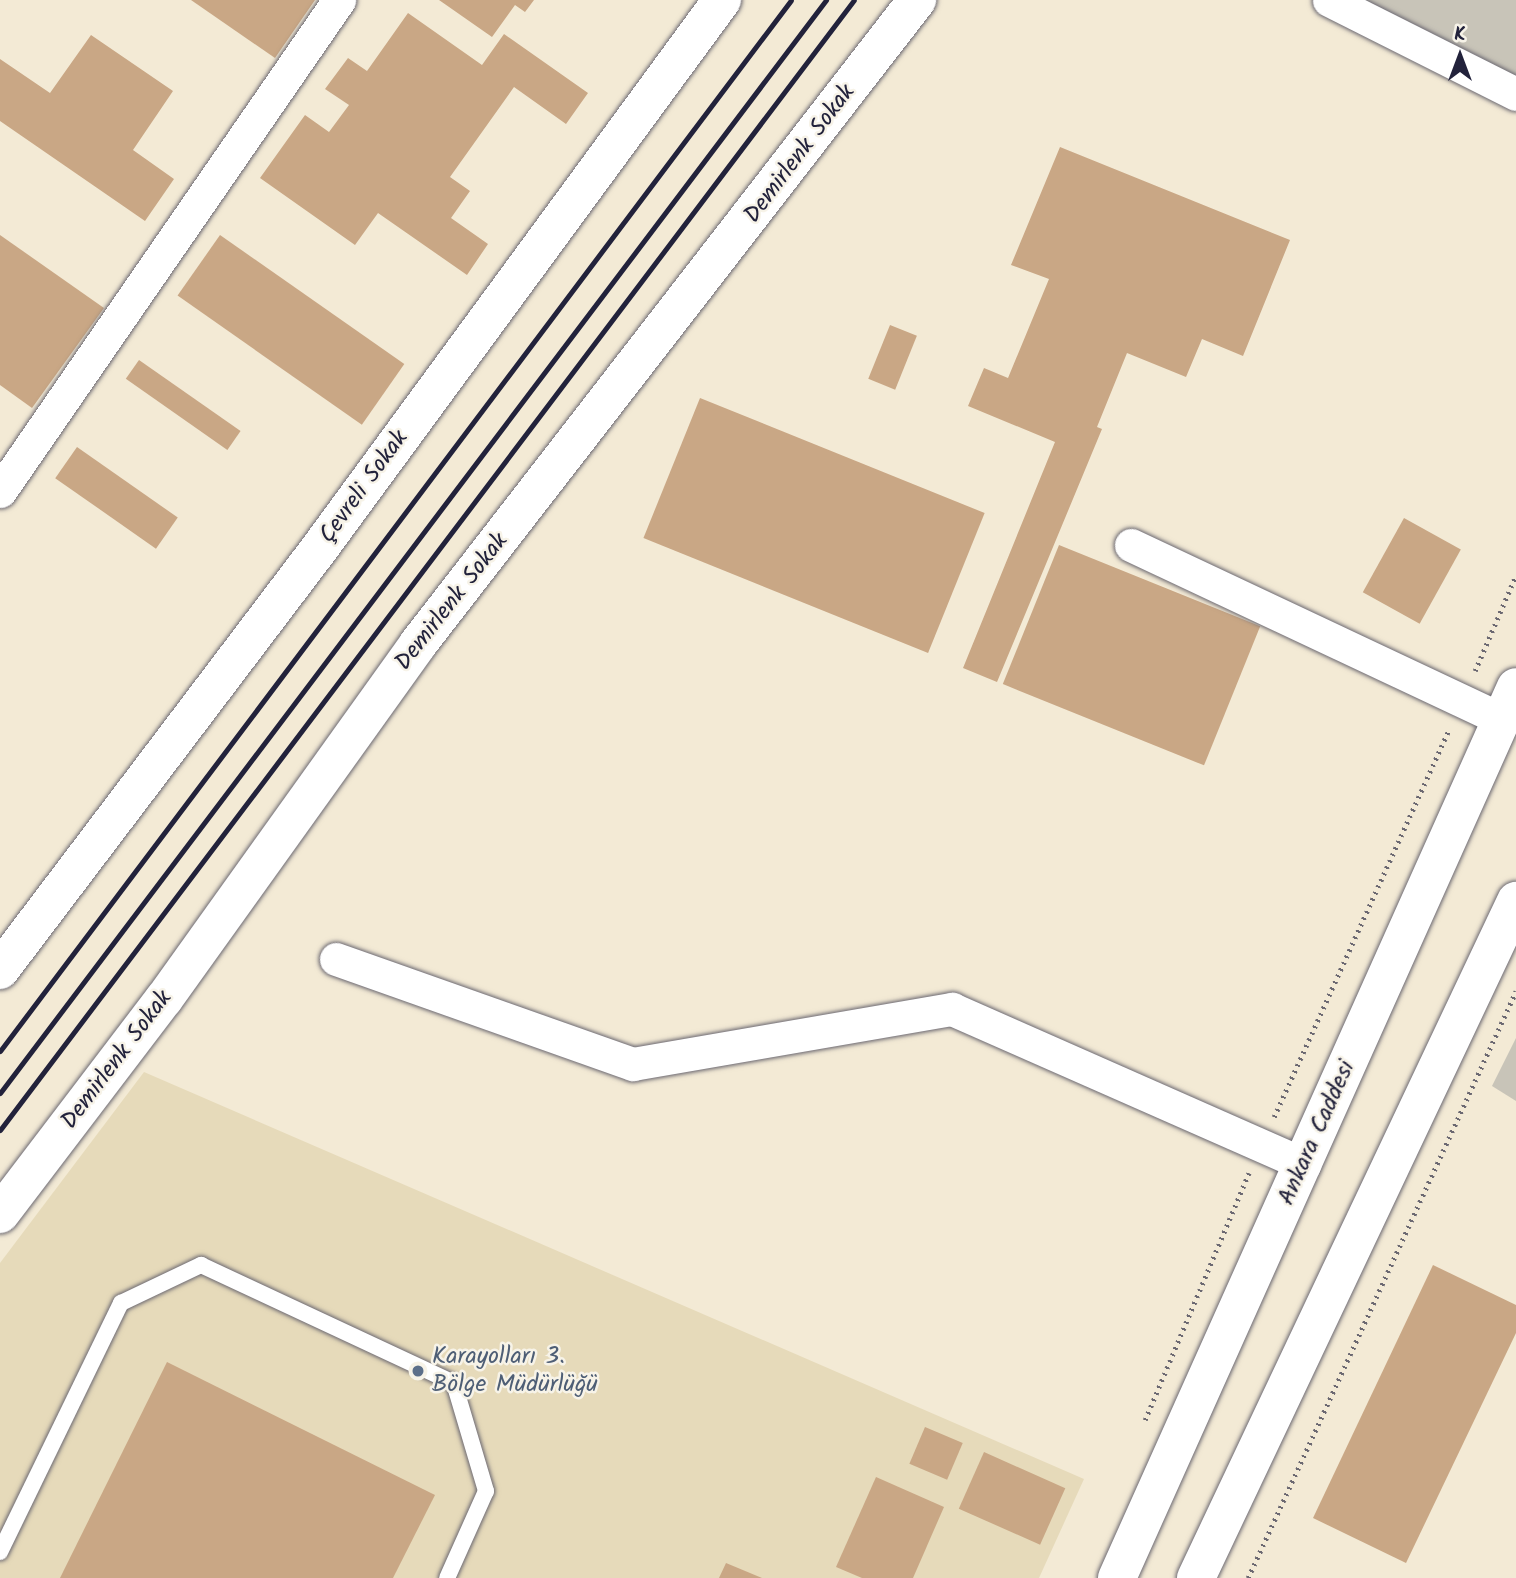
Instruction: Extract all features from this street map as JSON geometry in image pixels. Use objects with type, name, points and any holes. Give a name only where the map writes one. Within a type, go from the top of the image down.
[{"type":"street","points":[[0,491],[339,0]]},
{"type":"street","name":"Çevreli Sokak","points":[[0,970],[319,549],[722,0]]},
{"type":"street","name":"Demirlenk Sokak","points":[[0,1214],[164,999],[418,644],[917,0]]},
{"type":"street","points":[[1329,0],[1516,94]]},
{"type":"street","points":[[1131,545],[1462,700],[1508,703]]},
{"type":"street","name":"Ankara Caddesi","points":[[1117,1578],[1508,703]]},
{"type":"street","points":[[1196,1578],[1516,901]]},
{"type":"street","points":[[336,959],[633,1063],[952,1009],[1304,1164]]},
{"type":"lane","points":[[0,1552],[121,1303],[201,1265],[454,1383],[486,1491],[447,1578]]},
{"type":"path","points":[[1144,1424],[1261,1145],[1516,575]]},
{"type":"path","points":[[1248,1578],[1516,991]]},
{"type":"shaded area","points":[[1320,0],[1516,0],[1516,106]]},
{"type":"shaded area","points":[[1516,1038],[1516,1101],[1492,1086]]},
{"type":"shaded area","name":"Karayolları 3. Bölge Müdürlüğü","points":[[144,1072],[1084,1479],[1039,1578],[0,1578],[0,1263]]},
{"type":"building","points":[[191,0],[315,0],[275,58]]},
{"type":"building","points":[[439,0],[534,0],[525,12],[515,5],[492,37]]},
{"type":"building","points":[[408,13],[482,65],[504,34],[588,93],[566,124],[514,87],[450,177],[470,191],[451,218],[488,244],[467,275],[378,213],[355,245],[260,178],[305,115],[329,132],[349,105],[325,89],[348,58],[367,71]]},
{"type":"building","points":[[91,35],[173,91],[133,150],[174,179],[145,221],[0,121],[0,59],[50,93]]},
{"type":"building","points":[[1060,147],[1290,240],[1243,356],[1202,339],[1186,377],[1127,353],[1097,427],[1102,429],[997,682],[963,668],[1055,442],[968,406],[984,368],[1008,378],[1049,279],[1011,265]]},
{"type":"building","points":[[0,235],[104,308],[32,408],[0,385]]},
{"type":"building","points":[[220,235],[404,364],[362,425],[178,296]]},
{"type":"building","points":[[890,325],[917,336],[895,390],[868,379]]},
{"type":"building","points":[[139,360],[241,431],[227,450],[126,379]]},
{"type":"building","points":[[700,398],[985,513],[928,653],[643,538]]},
{"type":"building","points":[[77,447],[178,518],[156,549],[55,478]]},
{"type":"building","points":[[1404,518],[1461,550],[1420,624],[1363,592]]},
{"type":"building","points":[[1059,545],[1260,626],[1204,765],[1003,684]]},
{"type":"building","points":[[1433,1265],[1516,1305],[1516,1333],[1406,1563],[1313,1518]]},
{"type":"building","points":[[167,1362],[435,1495],[393,1578],[60,1578]]},
{"type":"building","points":[[925,1427],[963,1443],[947,1480],[909,1464]]},
{"type":"building","points":[[984,1452],[1065,1488],[1040,1545],[959,1509]]},
{"type":"building","points":[[876,1477],[944,1507],[913,1578],[862,1578],[836,1567]]},
{"type":"building","points":[[726,1563],[762,1578],[719,1578]]},
{"type":"railway","points":[[0,1051],[791,0]]},
{"type":"railway","points":[[0,1093],[826,0]]},
{"type":"railway","points":[[0,1130],[854,0]]},
{"type":"place","name":"Karayolları 3. Bölge Müdürlüğü","points":[[418,1371]]}]
